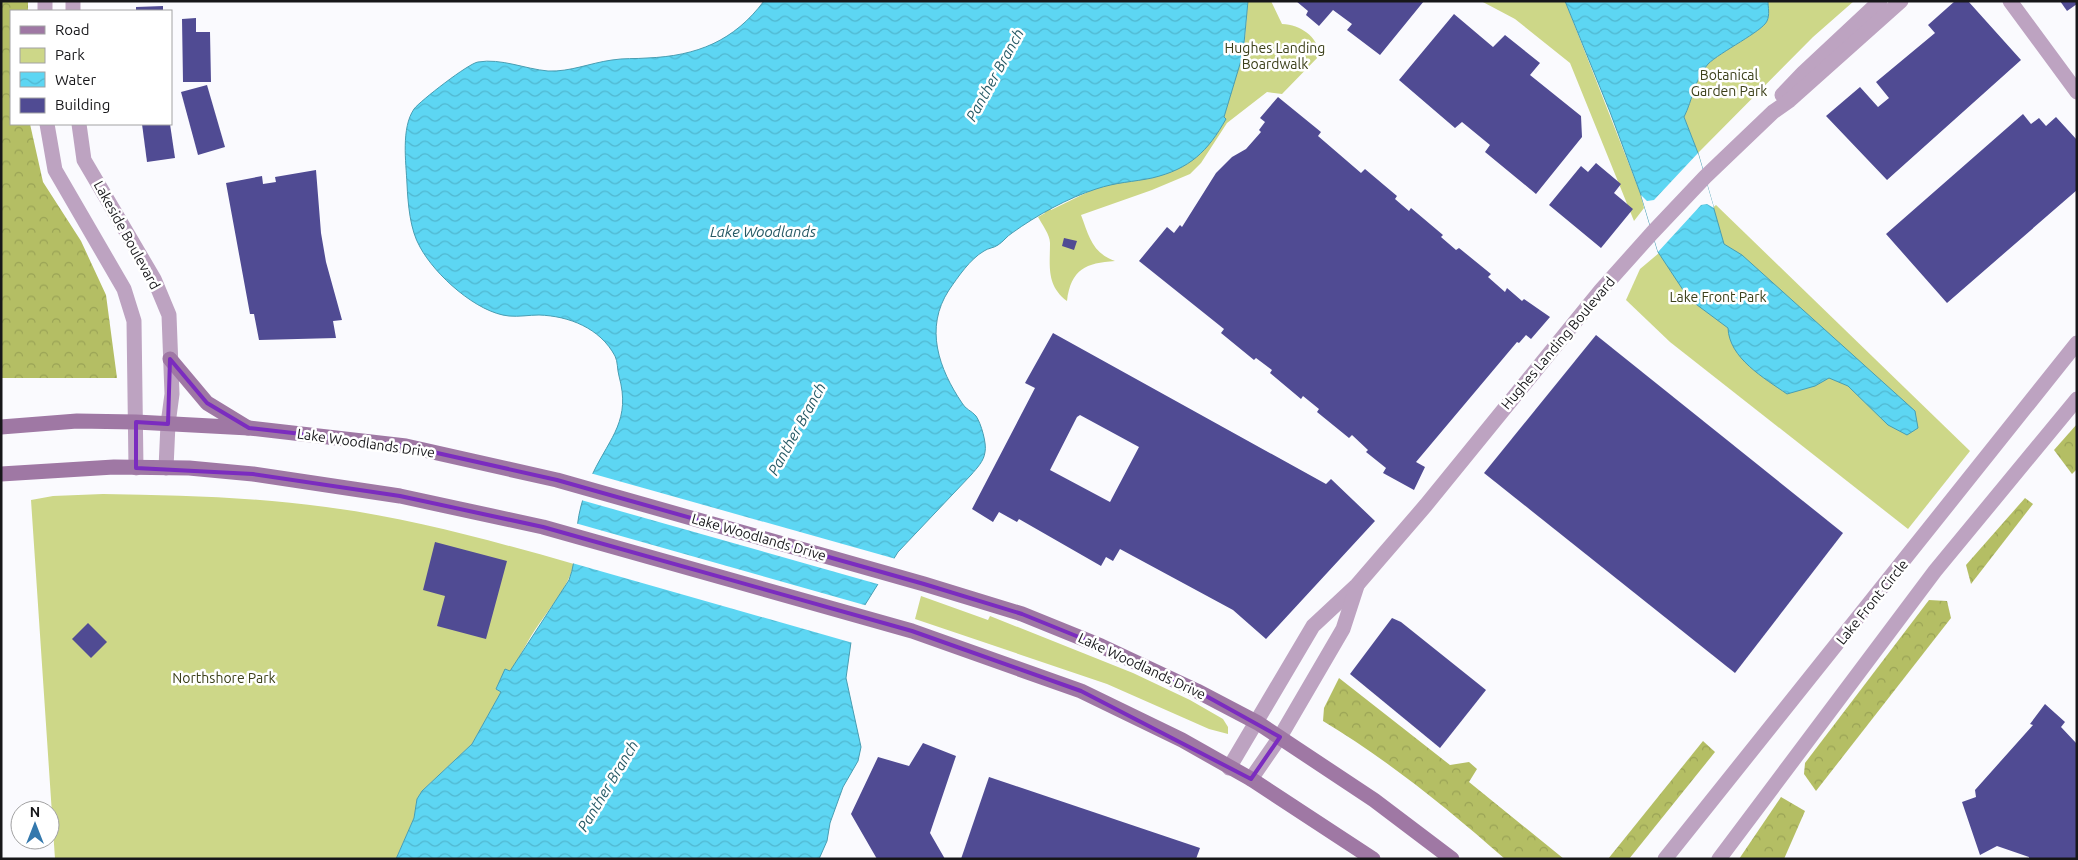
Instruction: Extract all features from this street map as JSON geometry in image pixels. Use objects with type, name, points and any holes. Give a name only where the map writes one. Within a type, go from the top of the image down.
[{"type":"main road","points":[[170,359],[207,403],[249,428]]},
{"type":"main road","name":"Lake Woodlands Drive","points":[[1,427],[77,421],[136,422],[249,428],[406,446],[556,480],[924,584],[1022,614],[1101,646],[1197,691],[1258,723],[1280,737],[1374,800],[1452,859]]},
{"type":"main road","points":[[1,474],[107,467],[166,468],[253,474],[400,496],[543,527],[912,631],[1081,691],[1182,740],[1251,779],[1373,859]]},
{"type":"street","name":"Hughes Landing Boulevard","points":[[1773,112],[1784,92],[1880,1]]},
{"type":"street","name":"Hughes Landing Boulevard","points":[[1229,768],[1258,723],[1313,626],[1357,585],[1426,505],[1601,290],[1705,177],[1773,112],[1790,100],[1901,1]]},
{"type":"street","points":[[2010,1],[2077,92]]},
{"type":"street","points":[[47,125],[55,170],[124,289],[134,321],[136,468]]},
{"type":"street","name":"Lakeside Boulevard","points":[[79,125],[84,160],[154,279],[169,316],[172,394],[168,424],[166,468]]},
{"type":"street","name":"Lake Front Circle","points":[[1665,859],[2077,343]]},
{"type":"street","points":[[1719,859],[1935,571],[2077,399]]},
{"type":"street","name":"Hughes Landing Boulevard","points":[[1251,779],[1280,737],[1343,629],[1357,585]]},
{"type":"highlighted area","points":[[170,359],[207,403],[249,428],[406,446],[557,480],[924,584],[1022,614],[1101,646],[1197,691],[1280,737],[1251,779],[1081,691],[912,631],[543,527],[400,496],[253,474],[136,468],[136,422],[168,424]]},
{"type":"green space","points":[[1,1],[28,1],[28,10],[10,10],[10,125],[30,125],[43,182],[81,241],[106,295],[117,378],[1,378]]},
{"type":"green space","name":"Hughes Landing Boardwalk","points":[[1248,1],[1271,1],[1282,24],[1302,29],[1312,37],[1320,55],[1282,94],[1267,92],[1227,123],[1201,163],[1190,174],[1152,190],[1081,215],[1092,243],[1107,258],[1115,261],[1088,266],[1076,275],[1069,290],[1067,301],[1060,295],[1052,282],[1050,240],[1038,217],[1045,213],[1040,182],[1051,210],[1094,189],[1121,181],[1152,178],[1174,170],[1224,117],[1244,49]]},
{"type":"green space","points":[[1481,1],[1565,1],[1641,195],[1644,208],[1634,221],[1570,63],[1515,19]]},
{"type":"green space","name":"Botanical Garden Park","points":[[1768,1],[1854,1],[1813,37],[1698,153],[1684,117],[1700,76],[1714,59],[1764,25],[1768,16]]},
{"type":"green space","name":"Lake Front Park","points":[[1716,205],[1970,451],[1908,529],[1670,342],[1626,300],[1640,269]]},
{"type":"green space","points":[[2077,424],[2077,469],[2072,474],[2054,450]]},
{"type":"green space","name":"Northshore Park","points":[[103,494],[187,496],[326,507],[389,517],[451,531],[574,564],[564,588],[514,665],[510,671],[505,670],[496,689],[501,692],[472,744],[422,791],[417,799],[414,818],[396,859],[55,859],[54,850],[60,850],[60,800],[51,800],[31,500],[53,496]]},
{"type":"green space","points":[[2025,498],[2033,504],[1971,584],[1966,565]]},
{"type":"green space","points":[[921,596],[988,620],[990,616],[1133,673],[1190,700],[1223,719],[1228,727],[1228,734],[1209,729],[1107,684],[915,619]]},
{"type":"green space","points":[[1929,600],[1947,601],[1951,618],[1816,791],[1804,774],[1805,763]]},
{"type":"green space","points":[[1339,678],[1450,765],[1469,762],[1477,769],[1469,782],[1564,859],[1505,859],[1417,786],[1371,752],[1323,721],[1324,708]]},
{"type":"green space","points":[[1703,741],[1715,752],[1629,859],[1608,859]]},
{"type":"green space","points":[[1781,797],[1805,811],[1784,859],[1739,859]]},
{"type":"water","name":"Lake Woodlands","points":[[764,1],[1248,1],[1243,54],[1224,117],[1226,119],[1205,149],[1187,164],[1165,174],[1096,189],[1064,202],[1042,214],[1010,234],[995,247],[979,254],[956,280],[941,304],[936,333],[941,362],[963,405],[978,419],[984,439],[984,455],[980,464],[971,475],[898,552],[858,616],[852,635],[846,678],[861,747],[858,761],[843,787],[830,823],[827,841],[819,859],[396,859],[414,818],[417,799],[422,791],[472,744],[501,692],[496,689],[505,669],[510,671],[569,580],[574,562],[579,515],[583,498],[593,473],[617,427],[623,405],[616,358],[609,346],[592,331],[583,325],[561,318],[539,315],[509,316],[484,308],[458,291],[427,258],[414,233],[409,208],[405,145],[410,117],[414,109],[435,91],[455,75],[478,62],[495,61],[539,70],[556,71],[616,59],[665,57],[682,54],[713,44],[727,36],[752,15]]},
{"type":"water","points":[[1565,1],[1768,1],[1768,16],[1764,25],[1714,59],[1703,70],[1684,117],[1698,153],[1724,244],[1742,255],[1915,411],[1918,428],[1907,435],[1888,425],[1848,386],[1829,378],[1815,386],[1787,394],[1749,366],[1734,349],[1728,328],[1689,299],[1658,252],[1641,195]]},
{"type":"pier","points":[[1698,153],[1714,208],[1707,204],[1701,205],[1658,252],[1641,195],[1647,201],[1654,200]]},
{"type":"pier","points":[[590,473],[896,559],[881,585],[581,500]]},
{"type":"pier","points":[[575,523],[868,606],[860,617],[853,643],[572,563]]},
{"type":"building","points":[[1296,1],[1424,1],[1380,55],[1347,30],[1352,24],[1333,10],[1319,26],[1306,15],[1308,11]]},
{"type":"building","points":[[1955,1],[1968,1],[2021,60],[1887,180],[1826,116],[1860,87],[1878,107],[1889,98],[1876,82],[1935,33],[1928,25]]},
{"type":"building","points":[[2060,1],[2077,1],[2077,4],[2067,11]]},
{"type":"building","points":[[163,6],[163,10],[136,10],[136,7]]},
{"type":"building","points":[[1454,14],[1493,47],[1505,35],[1540,63],[1530,75],[1581,116],[1582,137],[1536,194],[1485,152],[1490,145],[1462,122],[1455,128],[1399,80]]},
{"type":"building","points":[[196,18],[196,32],[210,32],[211,82],[183,82],[182,19]]},
{"type":"building","points":[[207,85],[225,147],[198,155],[181,92]]},
{"type":"building","points":[[1278,97],[1321,132],[1318,136],[1361,173],[1365,169],[1397,196],[1395,199],[1409,211],[1411,208],[1443,235],[1441,237],[1456,250],[1459,248],[1491,274],[1488,277],[1505,292],[1507,288],[1522,301],[1524,299],[1550,317],[1531,339],[1526,335],[1519,343],[1517,342],[1416,462],[1425,467],[1414,490],[1383,473],[1386,468],[1366,452],[1368,450],[1352,435],[1349,438],[1317,412],[1319,409],[1303,396],[1301,399],[1270,373],[1272,370],[1256,358],[1254,360],[1221,333],[1224,329],[1139,261],[1167,227],[1174,233],[1180,225],[1182,227],[1216,173],[1232,157],[1246,149],[1261,132],[1259,130],[1265,122],[1260,118]]},
{"type":"building","points":[[2023,114],[2031,124],[2039,118],[2046,126],[2056,117],[2077,140],[2077,190],[1947,303],[1886,234]]},
{"type":"building","points":[[142,125],[170,125],[175,158],[147,162]]},
{"type":"building","points":[[1596,163],[1621,184],[1614,193],[1633,209],[1601,248],[1549,205],[1581,166],[1588,172]]},
{"type":"building","points":[[316,170],[321,233],[326,262],[342,320],[333,321],[336,338],[259,340],[254,314],[250,314],[226,183],[262,176],[263,184],[276,182],[275,177]]},
{"type":"building","points":[[1064,238],[1077,241],[1074,250],[1062,246]]},
{"type":"building","points":[[1053,333],[1326,484],[1331,479],[1375,521],[1266,639],[1233,610],[1120,549],[1113,561],[1106,557],[1101,566],[1019,519],[1017,522],[999,512],[993,522],[972,509],[1035,388],[1025,383]],"holes":[[[1080,415],[1139,447],[1110,502],[1050,470],[1077,417]]]},
{"type":"building","points":[[1596,335],[1843,533],[1735,673],[1484,473]]},
{"type":"building","points":[[435,542],[507,561],[486,639],[437,626],[445,596],[423,590]]},
{"type":"building","points":[[1392,618],[1401,622],[1486,690],[1440,748],[1350,674]]},
{"type":"building","points":[[88,623],[107,642],[91,658],[72,639]]},
{"type":"building","points":[[2045,704],[2065,722],[2061,727],[2077,744],[2077,859],[2029,859],[2029,857],[1997,846],[1980,855],[1962,802],[1976,797],[1975,790],[2033,725],[2030,724]]},
{"type":"building","points":[[923,743],[956,756],[930,833],[945,859],[877,859],[851,814],[878,757],[909,766]]},
{"type":"building","points":[[989,777],[1200,848],[1196,859],[961,859]]},
{"type":"water label","name":"Panther Branch","points":[[995,75]]},
{"type":"water label","name":"Panther Branch","points":[[797,429]]},
{"type":"water label","name":"Panther Branch","points":[[608,786]]}]
